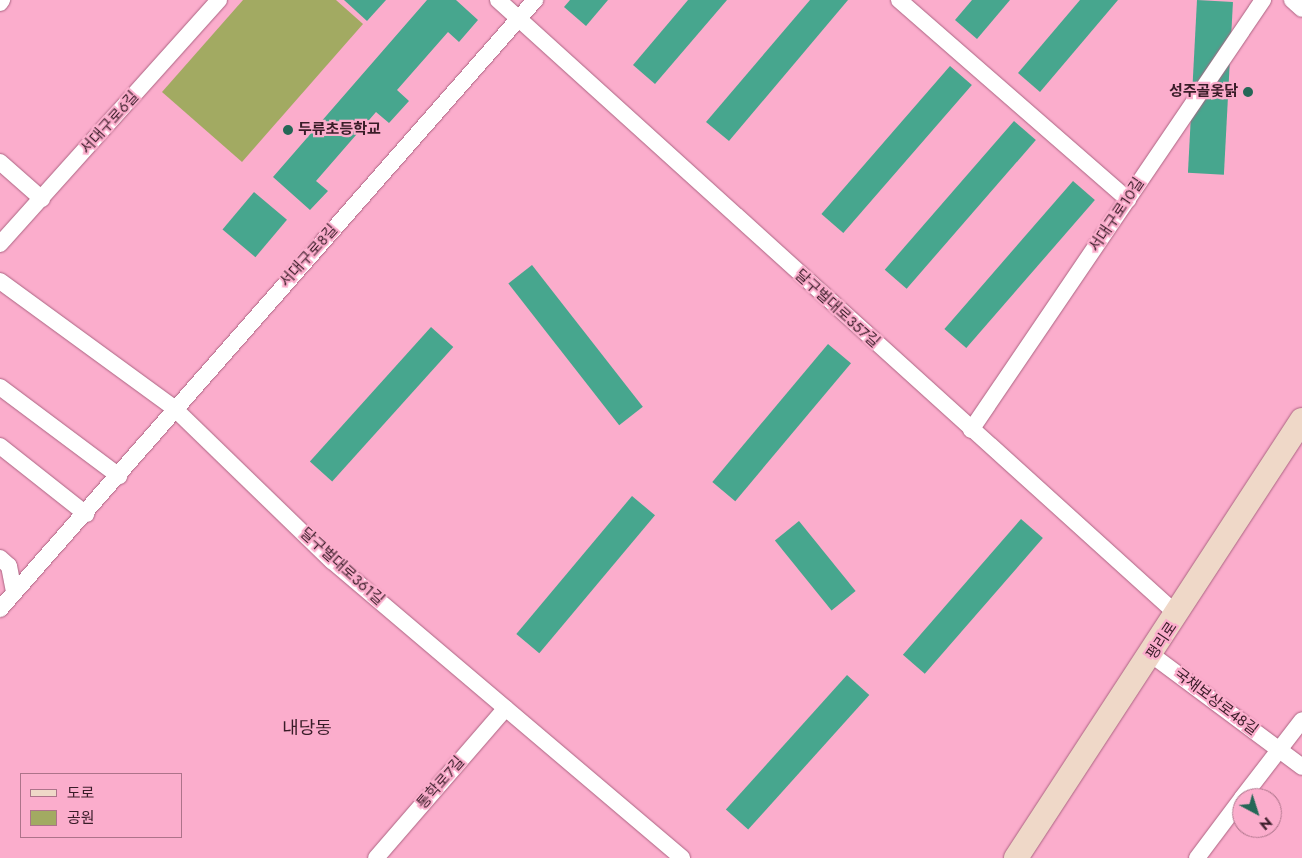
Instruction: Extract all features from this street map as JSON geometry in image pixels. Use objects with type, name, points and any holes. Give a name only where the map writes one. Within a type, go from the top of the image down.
[{"type":"main road","name":"평리로","points":[[1016,858],[1178,615],[1302,420]]},
{"type":"street","name":"서대구로6길","points":[[0,244],[219,0]]},
{"type":"street","name":"달구벌대로357길","points":[[498,0],[971,430],[1178,615]]},
{"type":"street","name":"서대구로8길","points":[[0,609],[119,476],[174,408],[535,0]]},
{"type":"street","points":[[899,0],[1128,200]]},
{"type":"street","name":"서대구로10길","points":[[971,430],[1263,0]]},
{"type":"street","points":[[1292,0],[1302,9]]},
{"type":"street","points":[[0,162],[42,199]]},
{"type":"street","name":"달구벌대로361길","points":[[0,281],[174,408],[332,561],[682,858]]},
{"type":"street","points":[[0,387],[119,476]]},
{"type":"street","points":[[0,446],[86,514]]},
{"type":"street","points":[[0,558],[10,566],[14,592]]},
{"type":"street","name":"국채보상로48길","points":[[1152,654],[1302,767]]},
{"type":"street","name":"통학로7길","points":[[376,858],[506,708]]},
{"type":"street","points":[[1250,788],[1302,720]]},
{"type":"street","points":[[1197,858],[1232,811]]},
{"type":"green space","points":[[243,0],[336,0],[363,24],[242,162],[162,92]]},
{"type":"building","points":[[344,0],[386,0],[367,21]]},
{"type":"building","points":[[427,0],[456,0],[478,20],[459,42],[448,32],[397,90],[409,101],[389,123],[376,112],[316,181],[328,191],[310,210],[273,177]]},
{"type":"building","points":[[570,0],[608,0],[586,26],[564,7]]},
{"type":"building","points":[[688,0],[727,0],[655,84],[633,65]]},
{"type":"building","points":[[810,0],[848,0],[729,141],[706,122]]},
{"type":"building","points":[[972,0],[1010,0],[977,39],[955,20]]},
{"type":"building","points":[[1080,0],[1118,0],[1040,92],[1018,73]]},
{"type":"building","points":[[1197,0],[1233,2],[1224,175],[1188,173]]},
{"type":"building","points":[[950,66],[972,85],[843,233],[821,214]]},
{"type":"building","points":[[1014,121],[1036,140],[907,289],[885,270]]},
{"type":"building","points":[[1073,181],[1095,200],[966,348],[944,329]]},
{"type":"building","points":[[254,192],[287,220],[255,257],[223,230]]},
{"type":"building","points":[[532,265],[643,407],[619,425],[508,283]]},
{"type":"building","points":[[431,327],[453,347],[332,482],[310,462]]},
{"type":"building","points":[[828,344],[851,363],[735,501],[712,482]]},
{"type":"building","points":[[632,496],[655,515],[539,653],[516,634]]},
{"type":"building","points":[[1021,519],[1043,538],[925,674],[903,655]]},
{"type":"building","points":[[799,521],[856,591],[832,610],[775,541]]},
{"type":"building","points":[[847,675],[869,695],[748,830],[726,810]]},
{"type":"place","name":"성주골옻닭","points":[[1248,92]]},
{"type":"place","name":"두류초등학교","points":[[288,130]]},
{"type":"district","name":"내당동","points":[[307,728]]}]
